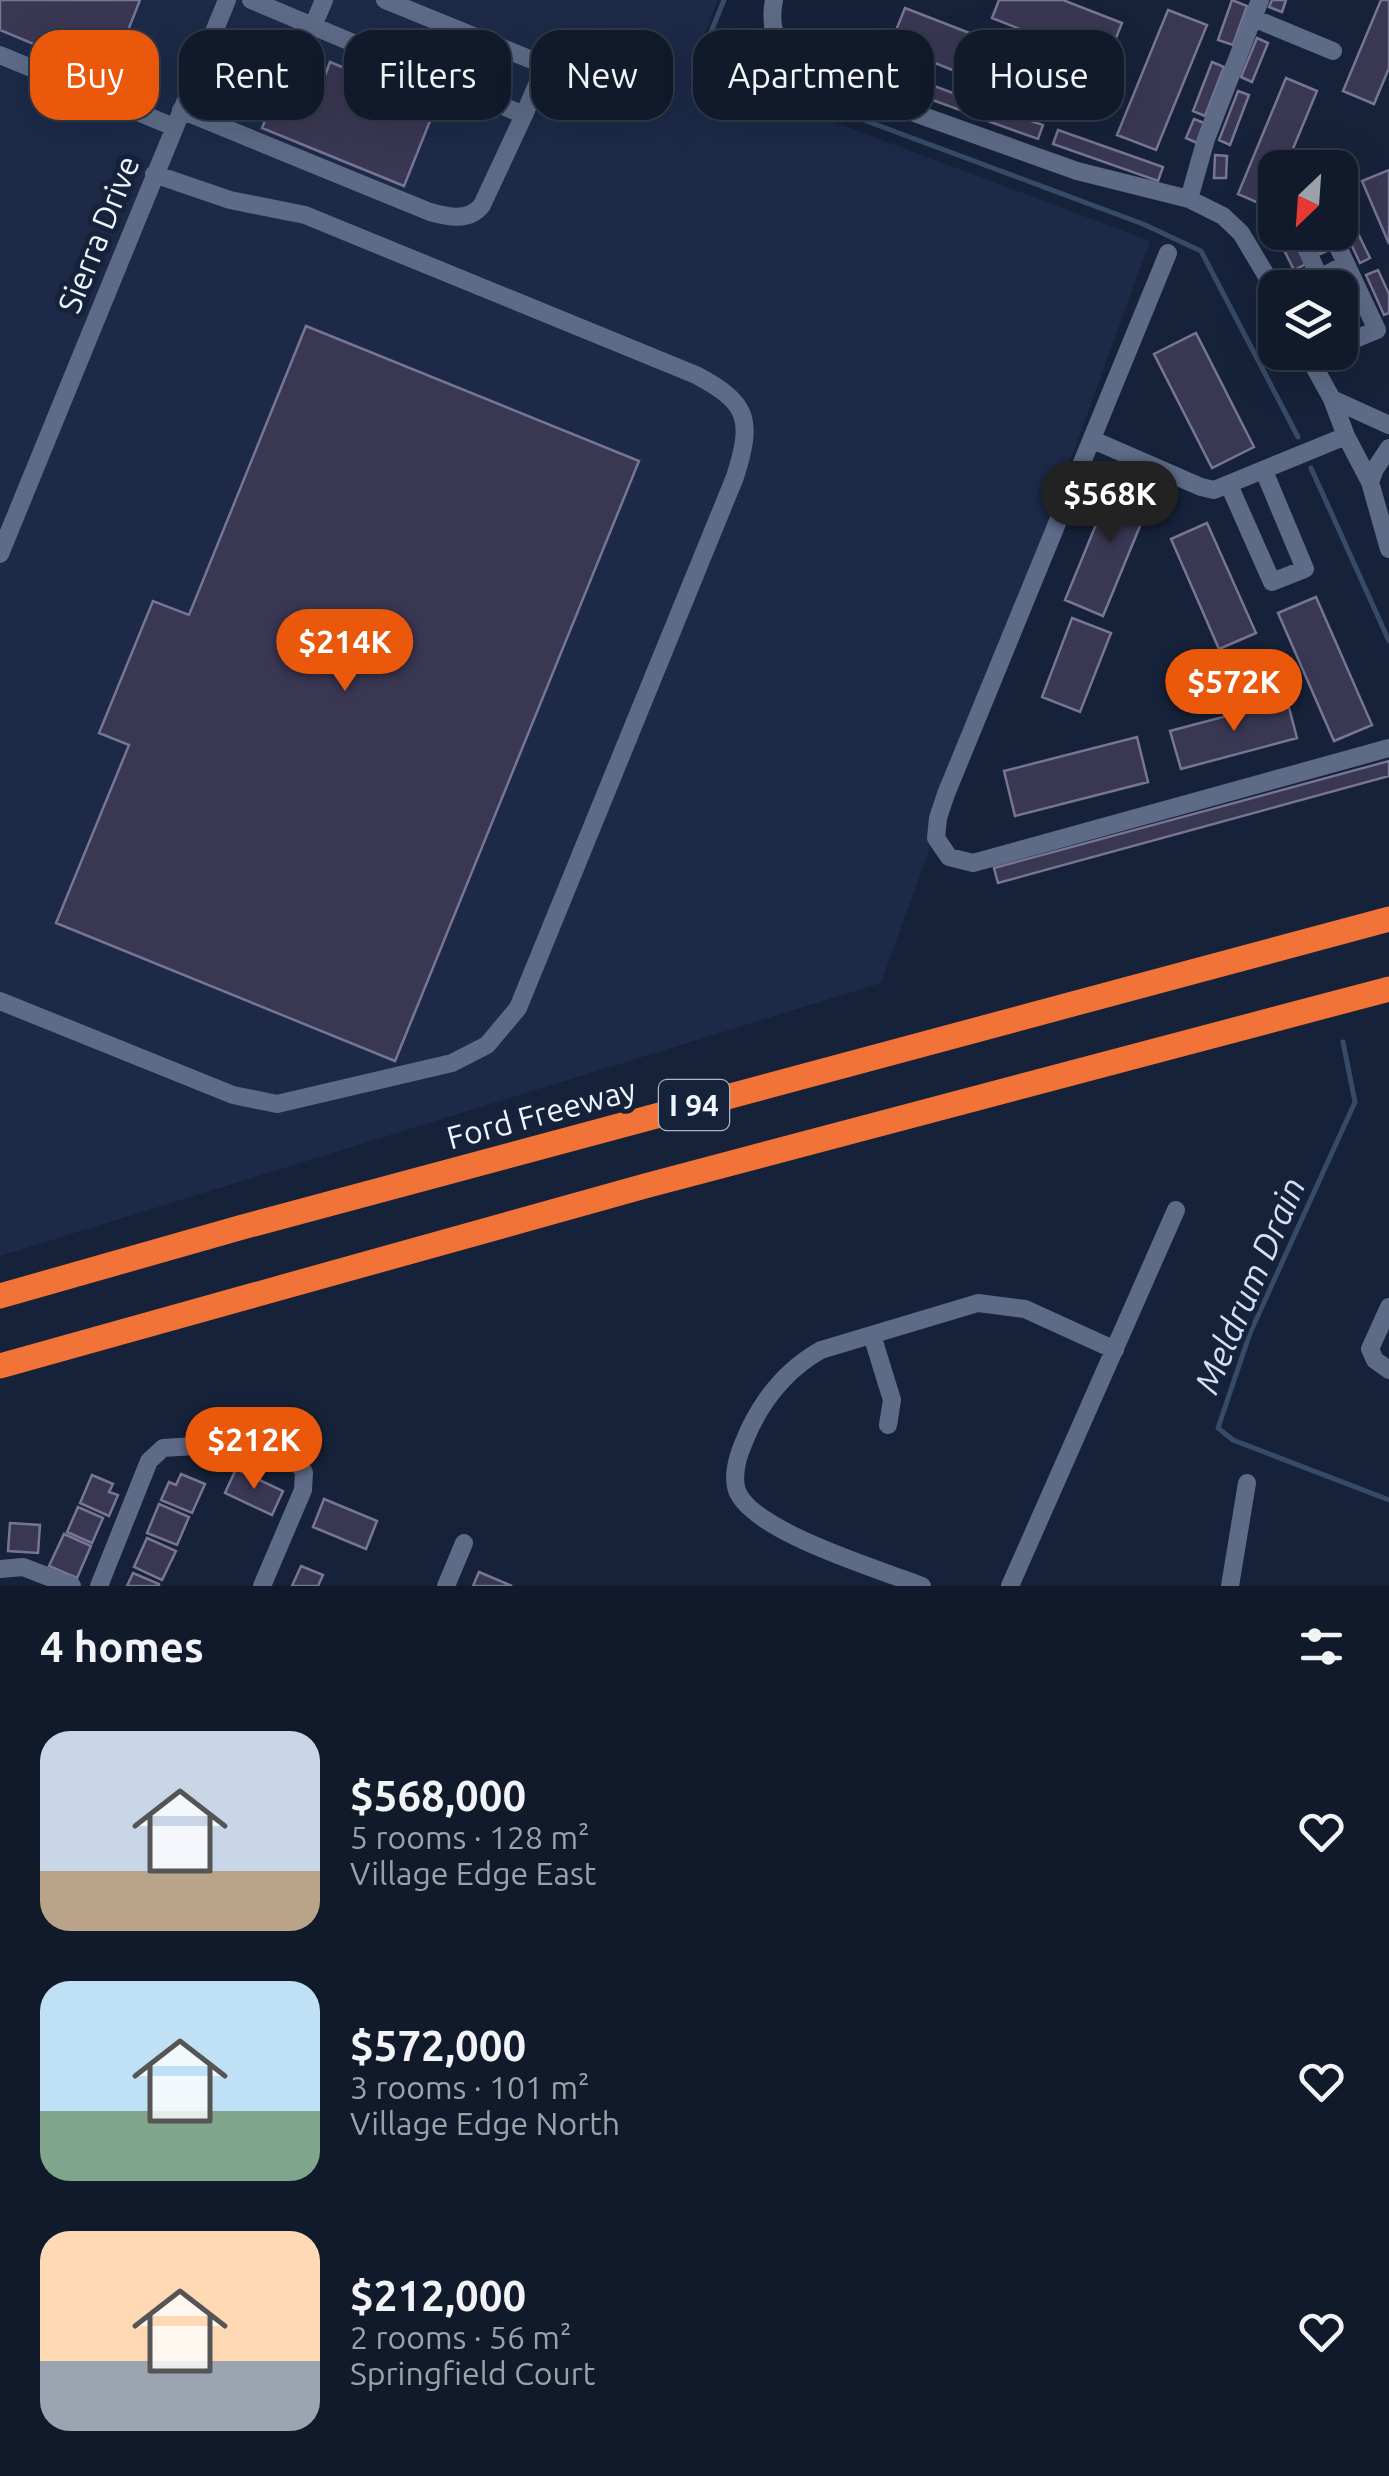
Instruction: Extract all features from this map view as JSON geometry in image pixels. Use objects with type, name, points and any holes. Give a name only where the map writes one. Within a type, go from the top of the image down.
[{"type":"highway","name":"Ford Freeway","points":[[0,1296],[239,1228],[1389,919]]},
{"type":"highway","name":"I 94","points":[[0,1366],[627,1191],[1389,989]]},
{"type":"street","name":"Sierra Drive","points":[[0,554],[228,0]]},
{"type":"street","points":[[251,0],[524,115]]},
{"type":"street","points":[[313,26],[324,0]]},
{"type":"street","points":[[0,56],[430,212],[455,218],[477,212],[542,73],[537,62],[384,0]]},
{"type":"street","points":[[774,0],[771,12],[780,51],[811,76],[1077,171],[1189,199],[1223,216],[1241,233],[1263,270]]},
{"type":"street","points":[[1189,199],[1206,139],[1256,9],[1333,51]]},
{"type":"street","points":[[0,1001],[232,1095],[277,1104],[452,1063],[487,1046],[518,1008],[746,442],[744,416],[728,391],[696,374],[306,215],[230,200],[154,174]]},
{"type":"street","points":[[1339,250],[1349,270]]},
{"type":"street","points":[[1168,253],[938,818],[936,838],[949,857],[973,863],[1389,748]]},
{"type":"street","points":[[1338,270],[1346,264]]},
{"type":"street","points":[[1358,290],[1377,330],[1358,338]]},
{"type":"street","points":[[1316,370],[1370,482],[1389,549]]},
{"type":"street","points":[[1332,399],[1389,425]]},
{"type":"street","points":[[1093,440],[1214,490],[1346,436]]},
{"type":"street","points":[[1370,482],[1389,448]]},
{"type":"street","points":[[1229,485],[1272,582],[1305,569],[1264,471]]},
{"type":"street","points":[[1010,1586],[1176,1210]]},
{"type":"street","points":[[922,1586],[790,1534],[754,1515],[736,1488],[738,1454],[764,1401],[801,1361],[822,1350],[978,1303],[1025,1309],[1114,1350]]},
{"type":"street","points":[[1389,1307],[1370,1349],[1375,1360],[1389,1370]]},
{"type":"street","points":[[872,1334],[892,1400],[888,1425]]},
{"type":"street","points":[[250,1438],[295,1460],[304,1472],[303,1490],[262,1586]]},
{"type":"street","points":[[100,1586],[149,1461],[163,1448],[211,1445]]},
{"type":"street","points":[[1230,1586],[1247,1483]]},
{"type":"street","points":[[446,1586],[464,1543]]},
{"type":"street","points":[[0,1568],[23,1567],[72,1586]]},
{"type":"shaded area","points":[[0,0],[718,0],[706,30],[693,30],[693,120],[829,120],[1150,241],[881,983],[0,1256]]},
{"type":"building","points":[[0,0],[140,0],[128,30],[30,30],[30,43],[0,30]]},
{"type":"building","points":[[999,0],[1063,0],[1122,23],[1119,30],[1022,30],[992,18]]},
{"type":"building","points":[[1232,0],[1247,6],[1233,45],[1218,40]]},
{"type":"building","points":[[1272,0],[1286,0],[1282,12],[1269,7]]},
{"type":"building","points":[[1381,0],[1389,0],[1389,68],[1374,104],[1343,91]]},
{"type":"building","points":[[905,8],[962,30],[954,30],[954,71],[934,63],[934,30],[896,30]]},
{"type":"building","points":[[1168,10],[1207,25],[1156,150],[1117,135]]},
{"type":"building","points":[[1257,38],[1268,43],[1252,82],[1241,77]]},
{"type":"building","points":[[330,62],[344,68],[344,120],[430,120],[404,186],[262,128],[265,120],[324,120],[324,72]]},
{"type":"building","points":[[1212,62],[1224,67],[1205,116],[1193,111]]},
{"type":"building","points":[[1286,78],[1317,91],[1292,150],[1258,150],[1258,203],[1238,194]]},
{"type":"building","points":[[934,86],[954,93],[954,108],[934,101]]},
{"type":"building","points":[[1238,91],[1249,95],[1230,145],[1219,140]]},
{"type":"building","points":[[1194,119],[1204,123],[1197,143],[1186,138]]},
{"type":"building","points":[[985,120],[1028,120],[1043,125],[1038,139]]},
{"type":"building","points":[[1058,130],[1163,167],[1158,181],[1053,144]]},
{"type":"building","points":[[1215,155],[1227,156],[1226,178],[1214,178]]},
{"type":"building","points":[[1389,170],[1389,244],[1362,181]]},
{"type":"building","points":[[1358,233],[1370,258],[1360,263],[1354,250],[1358,250]]},
{"type":"building","points":[[1284,250],[1299,250],[1306,264],[1294,270]]},
{"type":"building","points":[[1378,270],[1389,294],[1389,313],[1384,315],[1366,275]]},
{"type":"building","points":[[306,326],[639,461],[395,1061],[56,923],[129,745],[99,733],[153,601],[189,615]]},
{"type":"building","points":[[1196,333],[1254,447],[1212,468],[1154,354]]},
{"type":"building","points":[[1116,476],[1154,492],[1103,616],[1065,600]]},
{"type":"building","points":[[1207,523],[1256,633],[1219,649],[1171,539]]},
{"type":"building","points":[[1316,597],[1372,725],[1334,741],[1278,613]]},
{"type":"building","points":[[1072,618],[1111,633],[1080,712],[1042,697]]},
{"type":"building","points":[[1287,700],[1297,738],[1181,769],[1170,731]]},
{"type":"building","points":[[1137,737],[1148,782],[1015,816],[1004,771]]},
{"type":"building","points":[[1389,761],[1389,776],[998,883],[994,868]]},
{"type":"building","points":[[236,1469],[283,1491],[272,1515],[225,1493]]},
{"type":"building","points":[[181,1474],[205,1484],[192,1513],[161,1500],[169,1482],[176,1485]]},
{"type":"building","points":[[92,1475],[113,1484],[109,1492],[118,1495],[109,1516],[80,1503]]},
{"type":"building","points":[[324,1499],[377,1521],[366,1549],[313,1527]]},
{"type":"building","points":[[159,1504],[189,1517],[177,1545],[147,1533]]},
{"type":"building","points":[[78,1507],[103,1518],[92,1543],[67,1532]]},
{"type":"building","points":[[10,1523],[40,1525],[38,1553],[8,1551]]},
{"type":"building","points":[[64,1534],[91,1546],[77,1578],[49,1566]]},
{"type":"building","points":[[147,1538],[176,1551],[162,1580],[134,1567]]},
{"type":"building","points":[[301,1566],[323,1575],[318,1586],[292,1586]]},
{"type":"building","points":[[479,1572],[512,1586],[473,1586]]},
{"type":"building","points":[[133,1573],[159,1584],[159,1586],[127,1586]]},
{"type":"waterway","name":"Meldrum Drain","points":[[724,0],[700,59],[1143,224],[1201,251],[1298,437]]},
{"type":"waterway","name":"Meldrum Drain","points":[[1311,468],[1389,641]]},
{"type":"waterway","name":"Meldrum Drain","points":[[1343,1042],[1355,1102],[1250,1333],[1218,1428],[1233,1440],[1389,1500]]}]
